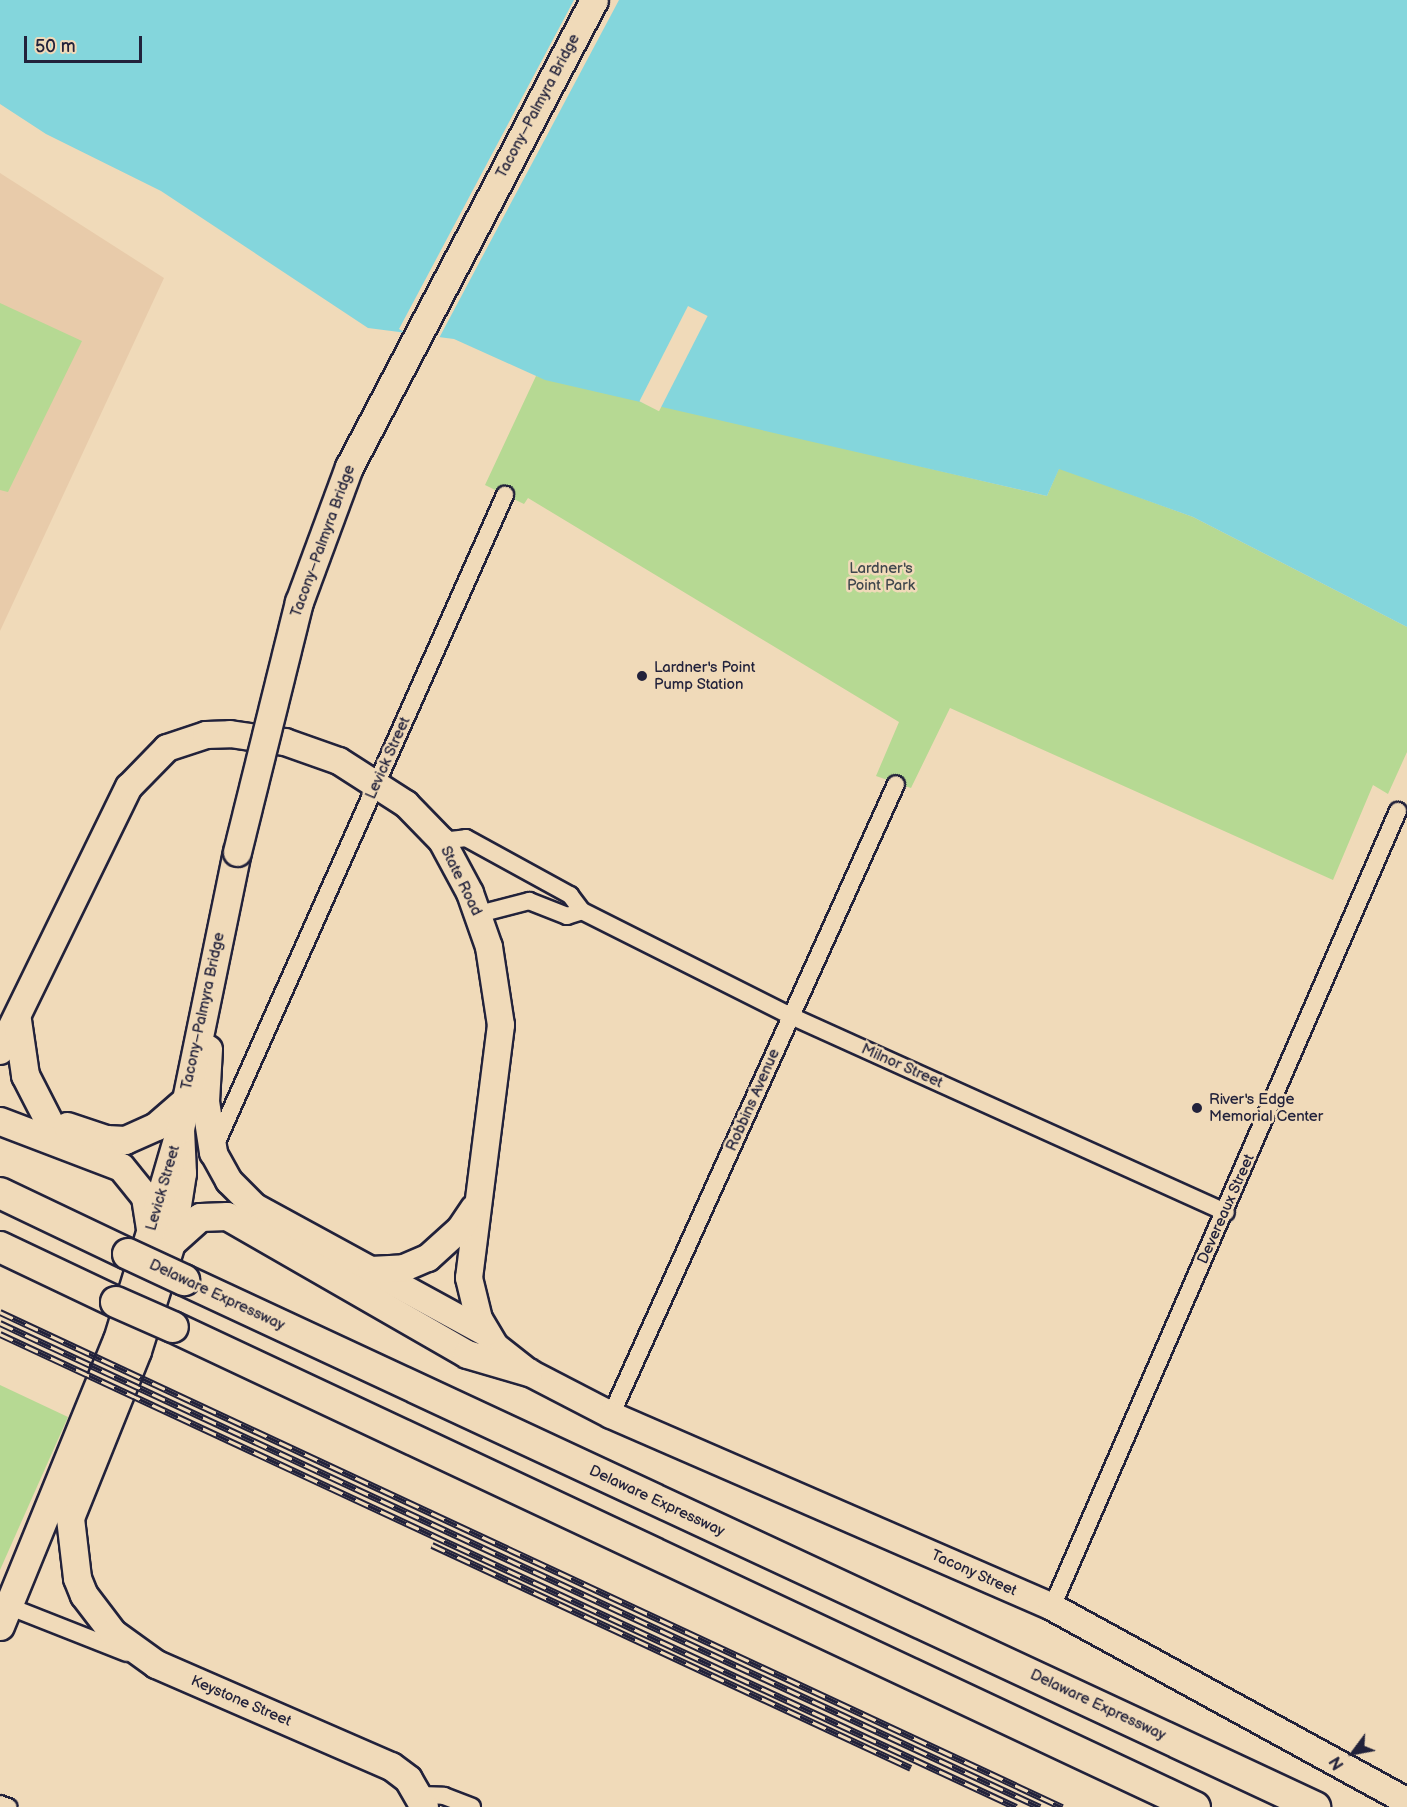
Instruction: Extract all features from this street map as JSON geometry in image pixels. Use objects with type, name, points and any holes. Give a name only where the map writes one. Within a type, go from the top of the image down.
[{"type":"highway","name":"Tacony–Palmyra Bridge","points":[[180,1129],[237,852],[293,622],[345,475],[594,0]]},
{"type":"highway","points":[[212,967],[205,1101],[213,1152]]},
{"type":"highway","points":[[17,1020],[25,1075],[48,1120]]},
{"type":"highway","points":[[0,1102],[106,1139],[125,1140],[156,1126],[184,1102]]},
{"type":"highway","points":[[0,1121],[121,1167],[145,1197],[161,1237],[200,1217],[227,1216],[467,1354],[528,1372]]},
{"type":"highway","name":"Levick Street","points":[[156,1664],[113,1633],[84,1595],[72,1553],[70,1518],[137,1351],[161,1237],[180,1129]]},
{"type":"highway","name":"Delaware Expressway","points":[[0,1193],[1315,1807]]},
{"type":"highway","name":"Levick Street","points":[[3,1612],[161,1237]]},
{"type":"highway","points":[[0,1247],[1195,1807]]},
{"type":"highway","name":"Keystone Street","points":[[156,1664],[391,1766],[422,1801]]},
{"type":"main road","name":"State Road","points":[[0,1051],[129,787],[167,748],[206,735],[255,736],[306,747],[339,760],[377,783],[406,804],[442,841],[479,914],[495,973],[501,1025],[476,1205],[469,1278],[475,1309],[486,1333],[528,1372]]},
{"type":"main road","points":[[213,1152],[229,1181],[255,1208],[486,1333]]},
{"type":"main road","points":[[370,1270],[404,1268],[428,1258],[460,1229],[476,1205]]},
{"type":"main road","name":"Tacony Street","points":[[528,1372],[611,1415],[1052,1607],[1407,1801]]},
{"type":"street","name":"Levick Street","points":[[213,1152],[505,495]]},
{"type":"street","name":"Robbins Avenue","points":[[611,1415],[896,784]]},
{"type":"street","name":"Devereaux Street","points":[[1052,1607],[1090,1515],[1226,1212],[1398,811]]},
{"type":"street","name":"Milnor Street","points":[[442,841],[466,838],[570,895],[582,911],[791,1016],[1226,1212]]},
{"type":"street","name":"Milnor Street","points":[[479,914],[529,901],[567,916],[582,911]]},
{"type":"street","name":"Keystone Street","points":[[3,1612],[156,1664]]},
{"type":"street","name":"Keystone Street","points":[[422,1801],[444,1796],[472,1807]]},
{"type":"street","points":[[0,1804],[8,1807]]},
{"type":"shaded area","points":[[0,173],[164,278],[0,631]]},
{"type":"green space","points":[[0,303],[82,341],[8,492],[0,490]]},
{"type":"green space","name":"Lardner's Point Park","points":[[536,376],[1047,496],[1059,468],[1193,517],[1407,627],[1407,752],[1388,794],[1373,785],[1333,880],[950,708],[911,788],[876,776],[899,722],[528,498],[524,504],[485,485]]},
{"type":"green space","points":[[0,1385],[68,1417],[0,1570]]},
{"type":"water","points":[[0,0],[1407,0],[1407,627],[1193,517],[1059,469],[1047,496],[545,380],[454,339],[368,328],[161,191],[46,134],[0,104]]},
{"type":"pier","points":[[574,0],[619,0],[438,340],[412,337],[399,329]]},
{"type":"pier","points":[[688,306],[708,316],[659,411],[639,401]]},
{"type":"railway","points":[[0,1312],[1062,1807]]},
{"type":"railway","points":[[0,1323],[1040,1807]]},
{"type":"railway","points":[[0,1334],[1016,1807]]},
{"type":"railway","points":[[432,1545],[911,1768]]},
{"type":"place","name":"Lardner's Point Pump Station","points":[[642,676]]},
{"type":"place","name":"River's Edge Memorial Center","points":[[1197,1108]]}]
